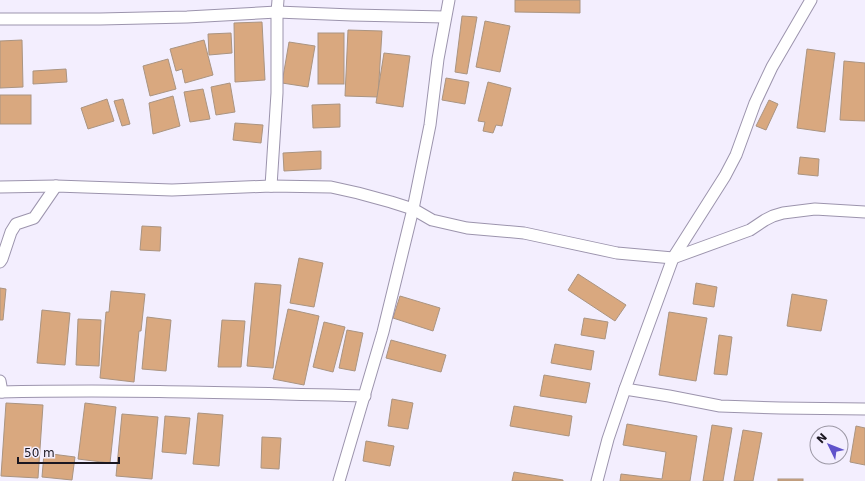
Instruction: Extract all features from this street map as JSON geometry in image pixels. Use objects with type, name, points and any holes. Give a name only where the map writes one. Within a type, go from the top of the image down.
[{"type":"street","points":[[271,186],[277,93],[278,0]]},
{"type":"street","points":[[339,481],[383,332],[413,209],[430,125],[438,59],[449,0]]},
{"type":"street","points":[[597,481],[608,439],[625,389],[673,258],[736,156],[755,103],[772,67],[811,0]]},
{"type":"street","points":[[0,19],[187,17],[277,12],[445,17]]},
{"type":"street","points":[[0,187],[56,186],[172,190],[271,186],[331,187],[358,193],[413,209],[432,220],[468,228],[524,233],[618,253],[673,258],[750,230],[773,216],[784,213],[815,209],[865,212]]},
{"type":"street","points":[[0,262],[10,232],[16,224],[34,218],[56,186]]},
{"type":"street","points":[[1,389],[365,396]]},
{"type":"street","points":[[625,389],[720,406],[865,409]]},
{"type":"building","points":[[515,0],[580,0],[580,13],[515,12]]},
{"type":"building","points":[[462,16],[477,17],[467,74],[455,72]]},
{"type":"building","points":[[485,21],[510,26],[500,72],[476,67]]},
{"type":"building","points":[[262,22],[265,80],[235,82],[234,23]]},
{"type":"building","points":[[348,30],[382,31],[378,97],[345,96]]},
{"type":"building","points":[[231,33],[232,53],[209,55],[208,34]]},
{"type":"building","points":[[318,33],[344,33],[344,84],[318,84]]},
{"type":"building","points":[[22,40],[23,87],[0,88],[0,41]]},
{"type":"building","points":[[204,40],[213,75],[185,83],[182,69],[176,71],[170,49]]},
{"type":"building","points":[[289,42],[315,46],[308,87],[282,83]]},
{"type":"building","points":[[807,49],[835,53],[825,132],[797,128]]},
{"type":"building","points":[[384,53],[410,56],[403,107],[376,103]]},
{"type":"building","points":[[168,59],[176,89],[150,96],[143,66]]},
{"type":"building","points":[[844,61],[865,63],[865,121],[840,120]]},
{"type":"building","points":[[66,69],[67,82],[33,84],[33,71]]},
{"type":"building","points":[[446,78],[469,82],[465,104],[442,100]]},
{"type":"building","points":[[488,82],[511,88],[502,126],[496,125],[493,133],[483,131],[485,122],[478,121]]},
{"type":"building","points":[[230,83],[235,112],[216,115],[211,87]]},
{"type":"building","points":[[203,89],[210,119],[190,122],[184,92]]},
{"type":"building","points":[[0,95],[31,95],[31,124],[0,124]]},
{"type":"building","points":[[173,96],[180,126],[153,134],[149,103]]},
{"type":"building","points":[[107,99],[114,121],[88,129],[81,108]]},
{"type":"building","points":[[123,99],[130,124],[122,126],[114,101]]},
{"type":"building","points":[[769,100],[778,104],[766,130],[756,126]]},
{"type":"building","points":[[340,104],[340,127],[313,128],[312,105]]},
{"type":"building","points":[[235,123],[263,125],[261,143],[233,140]]},
{"type":"building","points":[[321,151],[321,169],[284,171],[283,153]]},
{"type":"building","points":[[800,157],[819,159],[818,176],[798,174]]},
{"type":"building","points":[[142,226],[161,227],[160,251],[140,250]]},
{"type":"building","points":[[299,258],[323,263],[314,307],[290,303]]},
{"type":"building","points":[[578,274],[626,305],[615,321],[568,290]]},
{"type":"building","points":[[255,283],[281,285],[273,368],[247,366]]},
{"type":"building","points":[[696,283],[717,287],[714,307],[693,304]]},
{"type":"building","points":[[0,288],[6,289],[3,320],[0,320]]},
{"type":"building","points":[[111,291],[145,294],[141,331],[139,331],[134,382],[100,378],[106,312],[109,312]]},
{"type":"building","points":[[792,294],[827,300],[821,331],[787,326]]},
{"type":"building","points":[[400,296],[440,308],[433,331],[393,318]]},
{"type":"building","points":[[288,309],[319,316],[304,385],[273,379]]},
{"type":"building","points":[[42,310],[70,313],[65,365],[37,363]]},
{"type":"building","points":[[669,312],[707,318],[696,381],[659,375]]},
{"type":"building","points":[[147,317],[171,320],[166,371],[142,369]]},
{"type":"building","points":[[584,318],[608,322],[605,339],[581,335]]},
{"type":"building","points":[[78,319],[101,320],[99,366],[76,365]]},
{"type":"building","points":[[222,320],[245,321],[241,367],[218,367]]},
{"type":"building","points":[[324,322],[345,327],[333,372],[313,367]]},
{"type":"building","points":[[347,330],[363,333],[355,371],[339,368]]},
{"type":"building","points":[[719,335],[732,337],[727,375],[714,374]]},
{"type":"building","points":[[391,340],[446,355],[441,372],[386,358]]},
{"type":"building","points":[[555,344],[594,351],[591,370],[551,363]]},
{"type":"building","points":[[544,375],[590,383],[586,403],[540,396]]},
{"type":"building","points":[[392,399],[413,403],[408,429],[388,426]]},
{"type":"building","points":[[6,403],[43,405],[38,478],[1,476]]},
{"type":"building","points":[[85,403],[116,407],[110,463],[78,459]]},
{"type":"building","points":[[514,406],[572,416],[569,436],[510,426]]},
{"type":"building","points":[[198,413],[223,415],[219,466],[193,464]]},
{"type":"building","points":[[122,414],[158,417],[152,479],[116,476]]},
{"type":"building","points":[[165,416],[190,418],[186,454],[162,452]]},
{"type":"building","points":[[627,424],[697,436],[690,481],[620,481],[621,474],[662,479],[666,452],[623,445]]},
{"type":"building","points":[[712,425],[732,428],[723,481],[703,481]]},
{"type":"building","points":[[856,426],[865,428],[865,465],[850,462]]},
{"type":"building","points":[[743,430],[762,433],[753,481],[734,481]]},
{"type":"building","points":[[262,437],[281,438],[279,469],[261,468]]},
{"type":"building","points":[[366,441],[394,446],[390,466],[363,461]]},
{"type":"building","points":[[44,453],[75,457],[72,480],[42,477]]},
{"type":"building","points":[[514,472],[563,480],[563,481],[512,481]]},
{"type":"building","points":[[778,479],[803,479],[803,481],[778,481]]}]
